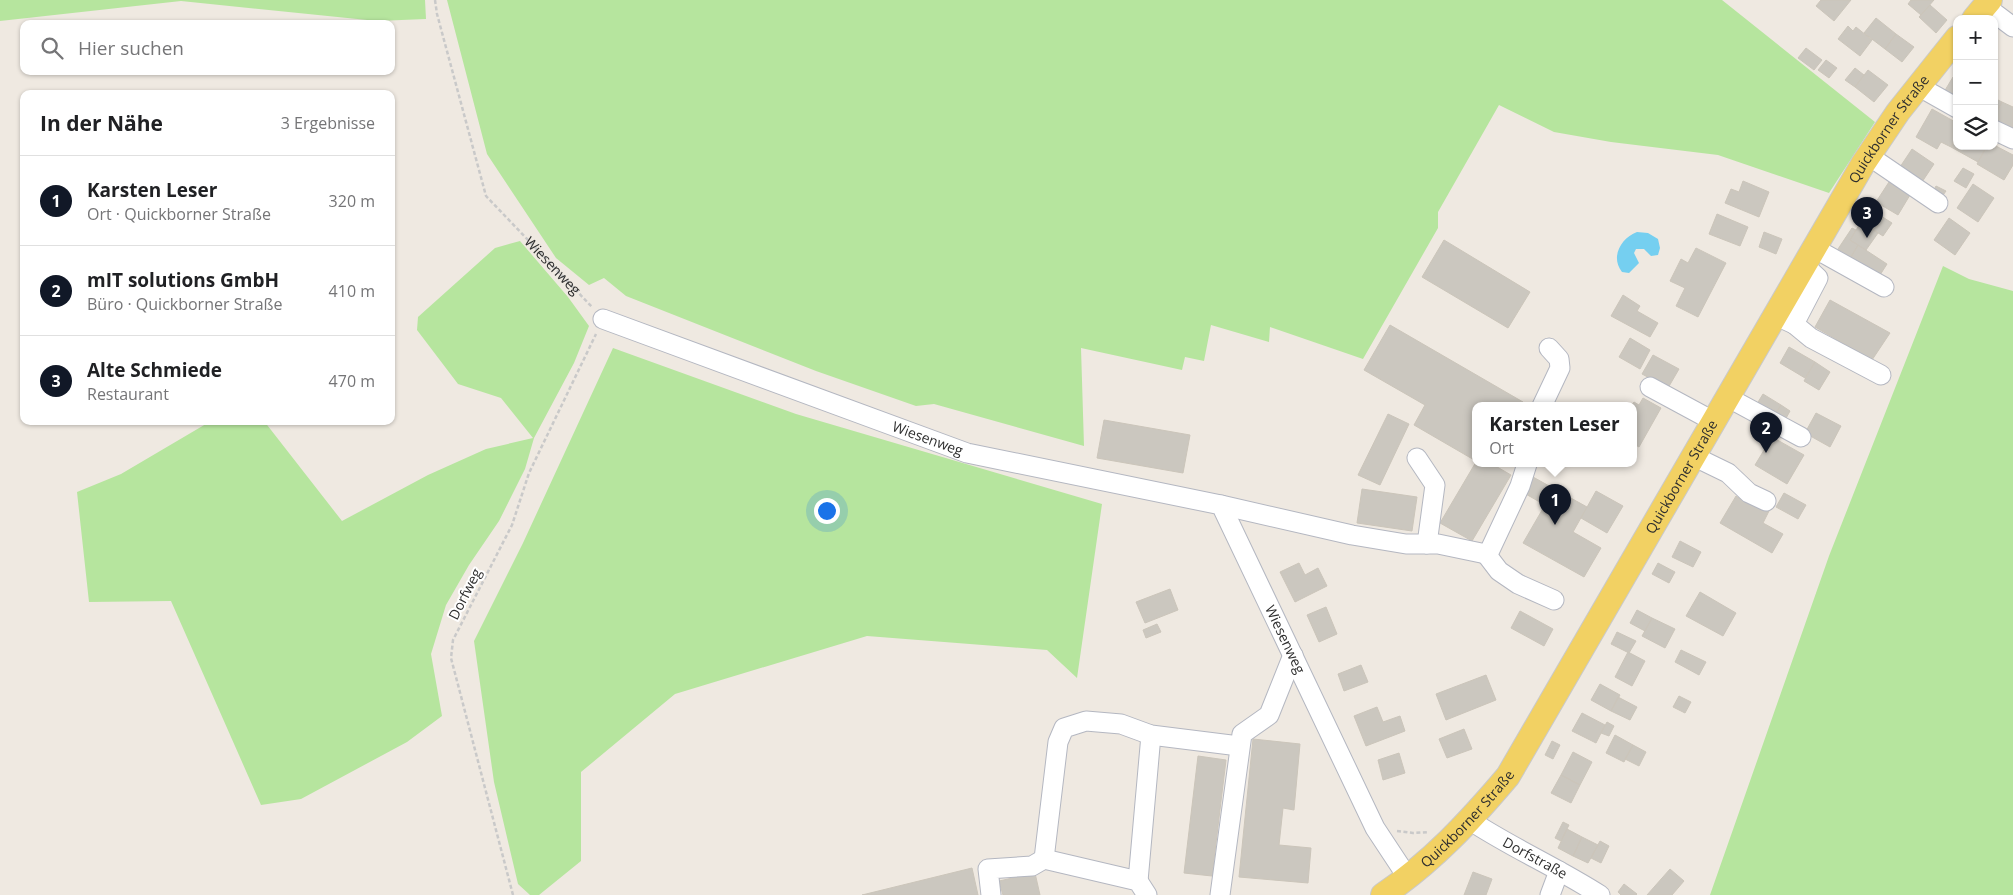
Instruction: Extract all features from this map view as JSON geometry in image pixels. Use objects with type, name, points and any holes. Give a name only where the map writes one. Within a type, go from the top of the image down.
[{"type":"main road","name":"Quickborner Straße","points":[[1383,895],[1408,878],[1437,854],[1470,821],[1508,776],[1728,397],[1785,320],[1809,256],[1869,156],[1898,112],[1953,43]]},
{"type":"street","points":[[1983,8],[2013,26]]},
{"type":"street","points":[[1918,86],[1953,106]]},
{"type":"street","points":[[1998,132],[2013,139]]},
{"type":"street","points":[[1869,156],[1938,203]]},
{"type":"street","points":[[1809,256],[1884,287]]},
{"type":"street","name":"Wiesenweg","points":[[603,318],[967,453],[1221,505],[1375,828],[1408,878]]},
{"type":"street","points":[[1785,320],[1811,338],[1881,375]]},
{"type":"street","points":[[1544,402],[1560,368],[1559,359],[1549,348]]},
{"type":"street","points":[[1650,387],[1714,421]]},
{"type":"street","points":[[1728,397],[1801,437]]},
{"type":"street","points":[[1693,456],[1728,473],[1749,493],[1766,501]]},
{"type":"street","points":[[1417,458],[1435,485],[1428,544]]},
{"type":"street","points":[[1486,554],[1490,550],[1520,486],[1526,467]]},
{"type":"street","points":[[1221,505],[1352,535],[1406,544],[1438,544],[1486,554],[1499,571],[1518,584],[1554,600]]},
{"type":"street","points":[[1220,895],[1242,734],[1269,715],[1293,655]]},
{"type":"street","points":[[1044,859],[1058,742],[1064,728],[1086,721],[1121,724],[1151,735],[1240,746]]},
{"type":"street","points":[[991,895],[988,869],[1032,866],[1044,859],[1142,888],[1151,735]]},
{"type":"street","name":"Dorfstraße","points":[[1470,821],[1505,843],[1600,895]]},
{"type":"street","points":[[1550,895],[1559,871]]},
{"type":"path","name":"Wiesenweg","points":[[435,0],[436,14],[486,196],[603,318]]},
{"type":"path","name":"Dorfweg","points":[[513,895],[451,658],[453,640],[512,525],[529,473],[603,318]]},
{"type":"path","points":[[1375,828],[1413,833],[1432,832]]},
{"type":"green space","points":[[0,0],[425,0],[426,19],[367,20],[181,1],[0,21]]},
{"type":"green space","points":[[447,0],[1722,0],[1875,122],[1829,193],[1718,155],[1611,142],[1554,132],[1499,105],[1438,212],[1438,228],[1363,359],[1270,327],[1269,342],[1211,325],[1204,361],[1185,357],[1182,370],[1081,348],[1084,446],[934,404],[916,406],[816,371],[626,296],[604,278],[589,285],[556,258],[487,154]]},
{"type":"green space","points":[[520,241],[568,297],[589,326],[574,363],[534,438],[525,469],[499,521],[469,565],[446,605],[431,654],[442,716],[407,742],[301,799],[261,805],[171,601],[89,602],[77,492],[121,474],[204,425],[267,425],[342,521],[428,475],[486,449],[533,438],[501,398],[458,384],[417,330],[418,317],[495,248]]},
{"type":"green space","points":[[1943,266],[1969,279],[2013,291],[2013,895],[1710,895],[1829,556]]},
{"type":"green space","points":[[613,348],[796,414],[1102,504],[1077,678],[1047,650],[867,636],[675,694],[581,772],[581,861],[539,895],[530,895],[518,884],[494,782],[474,641],[523,543]]},
{"type":"water","points":[[1637,232],[1648,233],[1658,239],[1660,248],[1658,255],[1651,256],[1644,249],[1636,249],[1634,253],[1639,263],[1629,273],[1622,272],[1617,260],[1617,254],[1622,243]]},
{"type":"building","points":[[1821,0],[1851,0],[1834,21],[1816,6]]},
{"type":"building","points":[[1911,0],[1934,0],[1921,15],[1908,4]]},
{"type":"building","points":[[1930,5],[1947,20],[1936,33],[1919,17]]},
{"type":"building","points":[[1876,18],[1896,34],[1885,49],[1864,33]]},
{"type":"building","points":[[1848,26],[1853,31],[1856,27],[1872,40],[1860,56],[1838,39]]},
{"type":"building","points":[[1896,34],[1914,47],[1902,62],[1885,49]]},
{"type":"building","points":[[1806,48],[1822,60],[1814,70],[1798,58]]},
{"type":"building","points":[[1826,60],[1837,68],[1829,78],[1818,70]]},
{"type":"building","points":[[1855,68],[1864,75],[1855,87],[1845,80]]},
{"type":"building","points":[[1868,70],[1888,85],[1874,102],[1855,87]]},
{"type":"building","points":[[1953,77],[1953,104],[1941,97]]},
{"type":"building","points":[[1998,100],[2002,102],[1998,109]]},
{"type":"building","points":[[2002,102],[2013,107],[2013,132],[1998,126],[1998,109]]},
{"type":"building","points":[[1932,109],[1953,121],[1953,143],[1951,147],[1941,142],[1937,149],[1916,137]]},
{"type":"building","points":[[1998,147],[2013,155],[2013,165],[2004,180],[1977,164],[1985,150],[1998,150]]},
{"type":"building","points":[[1912,149],[1934,164],[1922,182],[1900,167]]},
{"type":"building","points":[[1956,150],[1985,150],[1978,162]]},
{"type":"building","points":[[1963,168],[1974,174],[1966,188],[1954,181]]},
{"type":"building","points":[[1743,181],[1769,192],[1759,217],[1725,203],[1731,189],[1739,192]]},
{"type":"building","points":[[1889,182],[1910,195],[1898,215],[1876,202]]},
{"type":"building","points":[[1973,184],[1994,198],[1978,222],[1957,208]]},
{"type":"building","points":[[1936,186],[1946,191],[1941,198],[1932,194]]},
{"type":"building","points":[[1870,209],[1892,223],[1883,236],[1861,222]]},
{"type":"building","points":[[1717,214],[1748,227],[1740,246],[1709,234]]},
{"type":"building","points":[[1949,218],[1970,233],[1955,255],[1934,240]]},
{"type":"building","points":[[1861,222],[1878,233],[1866,250],[1850,240]]},
{"type":"building","points":[[1852,228],[1856,230],[1850,240],[1858,245],[1851,257],[1838,249]]},
{"type":"building","points":[[1764,232],[1782,239],[1776,254],[1759,247]]},
{"type":"building","points":[[1444,240],[1530,292],[1508,328],[1422,277]]},
{"type":"building","points":[[1858,245],[1887,264],[1880,275],[1851,257]]},
{"type":"building","points":[[1696,248],[1726,263],[1698,317],[1676,306],[1685,288],[1670,281],[1681,259],[1688,263]]},
{"type":"building","points":[[1623,295],[1640,306],[1637,311],[1658,323],[1650,337],[1611,316]]},
{"type":"building","points":[[1830,300],[1890,333],[1872,360],[1815,327]]},
{"type":"building","points":[[1390,325],[1523,402],[1472,402],[1472,459],[1414,425],[1425,405],[1364,370]]},
{"type":"building","points":[[1630,338],[1650,350],[1640,369],[1619,357]]},
{"type":"building","points":[[1789,347],[1815,362],[1805,378],[1780,363]]},
{"type":"building","points":[[1653,355],[1679,369],[1668,388],[1642,374]]},
{"type":"building","points":[[1815,362],[1830,372],[1819,390],[1804,381]]},
{"type":"building","points":[[1763,394],[1781,405],[1773,418],[1755,407]]},
{"type":"building","points":[[1643,398],[1661,408],[1639,447],[1637,446],[1637,404],[1639,405]]},
{"type":"building","points":[[1781,405],[1790,411],[1785,420],[1775,414]]},
{"type":"building","points":[[1816,413],[1841,426],[1830,447],[1805,433]]},
{"type":"building","points":[[1388,414],[1409,424],[1380,485],[1358,475]]},
{"type":"building","points":[[1104,420],[1190,435],[1183,473],[1097,458]]},
{"type":"building","points":[[1772,437],[1804,455],[1787,484],[1755,465]]},
{"type":"building","points":[[1473,467],[1497,467],[1511,475],[1472,541],[1440,523]]},
{"type":"building","points":[[1533,477],[1587,507],[1573,532],[1601,548],[1584,577],[1523,543],[1545,505],[1524,493]]},
{"type":"building","points":[[1362,489],[1417,497],[1412,531],[1357,523]]},
{"type":"building","points":[[1596,491],[1623,506],[1607,533],[1581,518]]},
{"type":"building","points":[[1784,493],[1806,505],[1798,519],[1776,507]]},
{"type":"building","points":[[1736,496],[1748,504],[1750,500],[1769,511],[1763,523],[1783,534],[1772,553],[1720,523]]},
{"type":"building","points":[[1680,541],[1701,552],[1693,567],[1672,557]]},
{"type":"building","points":[[1299,563],[1305,575],[1318,568],[1327,586],[1295,602],[1280,572]]},
{"type":"building","points":[[1658,563],[1675,572],[1669,583],[1652,574]]},
{"type":"building","points":[[1170,589],[1178,610],[1145,623],[1136,602]]},
{"type":"building","points":[[1700,592],[1736,613],[1723,636],[1686,616]]},
{"type":"building","points":[[1326,607],[1337,634],[1319,642],[1307,615]]},
{"type":"building","points":[[1637,610],[1652,618],[1645,631],[1630,623]]},
{"type":"building","points":[[1520,611],[1553,629],[1544,646],[1511,628]]},
{"type":"building","points":[[1652,618],[1675,629],[1665,648],[1642,636]]},
{"type":"building","points":[[1157,624],[1161,632],[1146,638],[1143,630]]},
{"type":"building","points":[[1617,632],[1636,641],[1629,653],[1611,644]]},
{"type":"building","points":[[1681,650],[1706,662],[1699,675],[1675,662]]},
{"type":"building","points":[[1628,652],[1645,661],[1632,686],[1615,677]]},
{"type":"building","points":[[1361,665],[1368,682],[1344,691],[1338,674]]},
{"type":"building","points":[[1486,675],[1496,700],[1446,720],[1436,694]]},
{"type":"building","points":[[1600,684],[1620,695],[1611,711],[1591,700]]},
{"type":"building","points":[[1679,696],[1691,702],[1685,713],[1673,707]]},
{"type":"building","points":[[1618,697],[1637,707],[1630,720],[1611,711]]},
{"type":"building","points":[[1377,707],[1383,722],[1400,716],[1405,731],[1366,746],[1354,716]]},
{"type":"building","points":[[1582,713],[1605,725],[1596,743],[1572,731]]},
{"type":"building","points":[[1607,722],[1614,726],[1609,736],[1601,733]]},
{"type":"building","points":[[1464,729],[1472,749],[1447,758],[1439,739]]},
{"type":"building","points":[[1615,735],[1633,745],[1624,762],[1606,753]]},
{"type":"building","points":[[1253,739],[1300,744],[1294,810],[1283,808],[1279,845],[1311,848],[1308,883],[1239,877]]},
{"type":"building","points":[[1552,741],[1560,745],[1553,759],[1545,755]]},
{"type":"building","points":[[1633,745],[1646,752],[1639,766],[1625,759]]},
{"type":"building","points":[[1573,752],[1592,762],[1580,785],[1561,775]]},
{"type":"building","points":[[1399,753],[1405,773],[1383,780],[1378,760]]},
{"type":"building","points":[[1198,756],[1226,760],[1212,876],[1184,873]]},
{"type":"building","points":[[1561,775],[1580,785],[1571,803],[1551,793]]},
{"type":"building","points":[[1563,822],[1569,825],[1561,841],[1555,838]]},
{"type":"building","points":[[1567,829],[1582,837],[1573,856],[1558,848]]},
{"type":"building","points":[[1582,837],[1598,845],[1588,863],[1573,856]]},
{"type":"building","points":[[1600,841],[1609,846],[1601,863],[1591,858]]},
{"type":"building","points":[[972,868],[978,895],[862,895]]},
{"type":"building","points":[[1670,869],[1684,881],[1672,895],[1647,895]]},
{"type":"building","points":[[1473,872],[1492,879],[1486,895],[1464,895]]},
{"type":"building","points":[[1035,873],[1040,895],[1003,895],[999,881]]},
{"type":"building","points":[[1624,884],[1637,894],[1621,895],[1618,892]]},
{"type":"place","name":"Alte Schmiede","points":[[1867,238]]},
{"type":"place","name":"mIT solutions GmbH","points":[[1766,453]]},
{"type":"place","name":"Karsten Leser","points":[[1555,525]]}]
